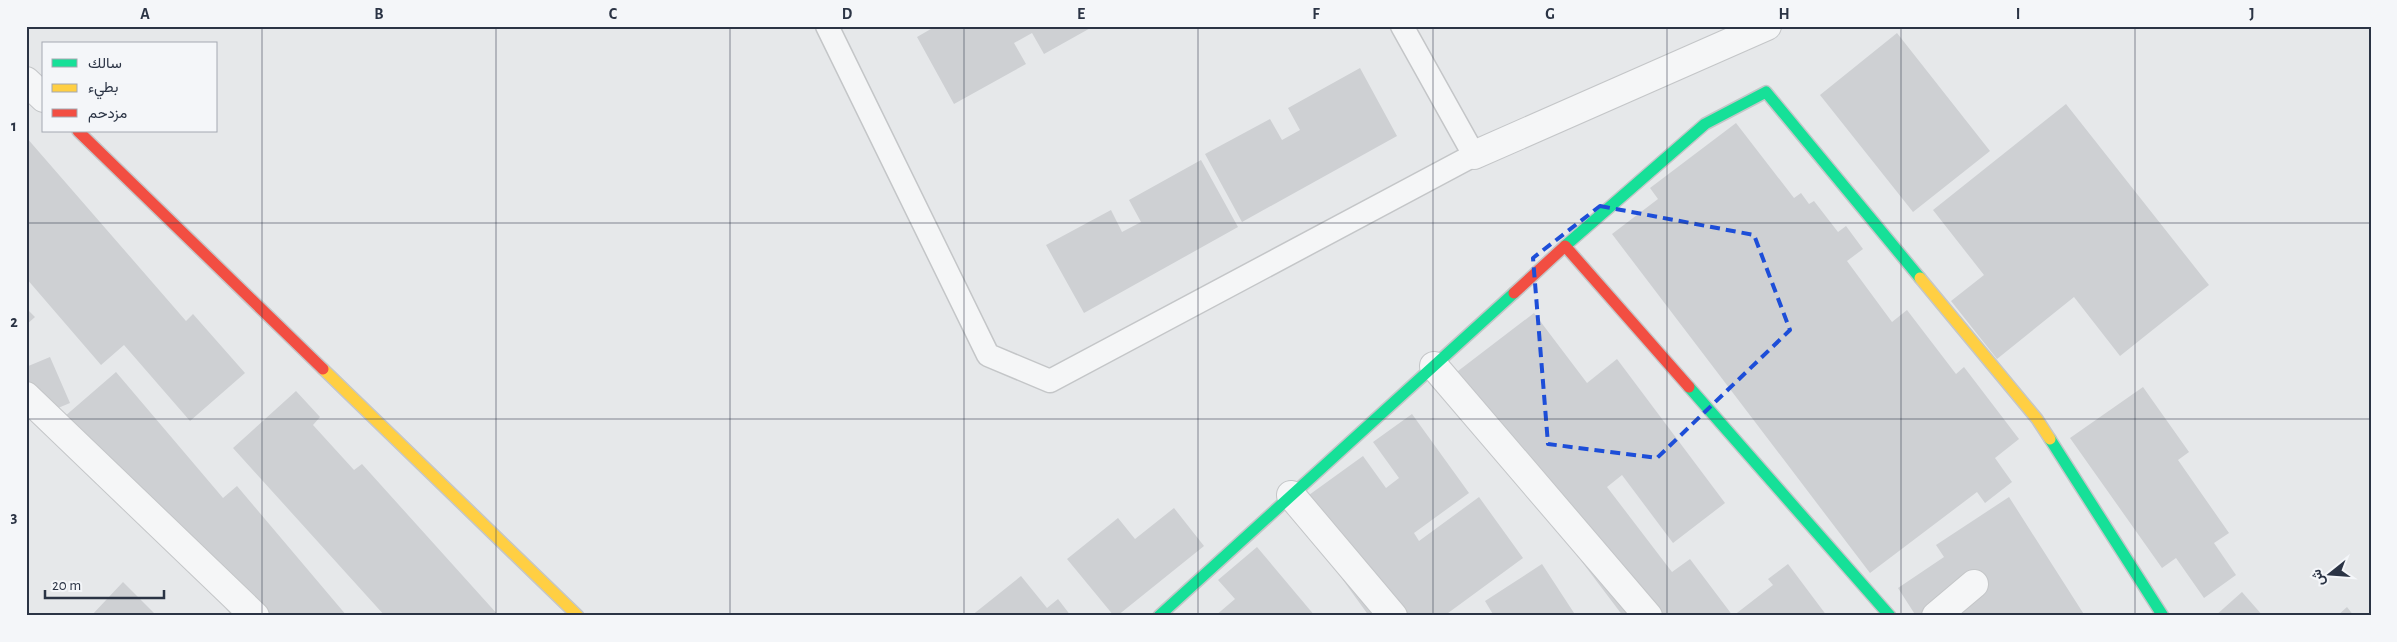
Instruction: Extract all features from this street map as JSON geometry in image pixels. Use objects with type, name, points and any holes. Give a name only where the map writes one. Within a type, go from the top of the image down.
[{"type":"street","points":[[1474,155],[1767,26]]},
{"type":"street","points":[[26,81],[42,96]]},
{"type":"street","points":[[1159,616],[1565,246],[1705,124],[1766,92],[2037,419],[2164,616]]},
{"type":"street","points":[[79,132],[578,616]]},
{"type":"street","points":[[1565,246],[1890,616]]},
{"type":"street","points":[[1434,366],[1648,616]]},
{"type":"street","points":[[26,396],[255,616]]},
{"type":"street","points":[[1291,495],[1393,616]]},
{"type":"street","points":[[1936,616],[1974,584]]},
{"type":"lane","points":[[827,26],[988,355],[1050,381],[1474,155],[1402,26]]},
{"type":"highlighted area","points":[[1600,206],[1754,235],[1790,330],[1657,458],[1548,444],[1533,258]]},
{"type":"building","points":[[936,26],[1094,26],[1044,54],[1032,33],[1014,43],[1026,64],[954,104],[917,37]]},
{"type":"building","points":[[1897,33],[1990,151],[1913,212],[1820,95]]},
{"type":"building","points":[[1360,68],[1397,136],[1242,222],[1205,154],[1270,119],[1282,140],[1300,130],[1288,108]]},
{"type":"building","points":[[2066,104],[2209,285],[2120,356],[2074,297],[1997,359],[1951,301],[1984,275],[1933,210]]},
{"type":"building","points":[[1736,123],[1794,198],[1801,193],[1809,204],[1814,201],[1838,232],[1846,226],[1863,249],[1847,261],[1892,322],[1907,310],[1956,374],[1964,367],[2019,439],[1995,458],[2012,482],[1985,503],[1977,492],[1870,573],[1612,234],[1658,199],[1650,188]]},
{"type":"building","points":[[26,137],[186,321],[193,314],[245,373],[190,421],[124,345],[101,365],[26,278]]},
{"type":"building","points":[[1201,160],[1238,227],[1084,313],[1046,245],[1111,210],[1122,232],[1141,222],[1129,200]]},
{"type":"building","points":[[26,308],[35,317],[26,325]]},
{"type":"building","points":[[1534,313],[1587,383],[1617,359],[1725,503],[1673,543],[1622,475],[1607,487],[1672,572],[1690,559],[1733,616],[1623,616],[1445,381]]},
{"type":"building","points":[[50,357],[70,403],[34,418],[26,398],[26,367]]},
{"type":"building","points":[[116,372],[223,498],[237,486],[347,616],[232,616],[64,417]]},
{"type":"building","points":[[2143,387],[2189,452],[2178,460],[2229,533],[2214,543],[2236,575],[2204,598],[2176,558],[2162,568],[2070,438]]},
{"type":"building","points":[[296,391],[320,417],[313,425],[354,470],[362,464],[499,616],[385,616],[233,448]]},
{"type":"building","points":[[1412,414],[1469,493],[1414,533],[1419,541],[1479,497],[1523,558],[1444,616],[1369,616],[1291,508],[1363,456],[1386,488],[1399,478],[1373,442]]},
{"type":"building","points":[[2009,497],[2085,616],[1916,616],[1898,588],[1944,557],[1936,545]]},
{"type":"building","points":[[1174,508],[1204,546],[1117,616],[1114,616],[1067,559],[1118,518],[1135,539]]},
{"type":"building","points":[[1257,547],[1315,616],[1215,616],[1235,599],[1218,580]]},
{"type":"building","points":[[1542,564],[1576,616],[1494,616],[1485,601]]},
{"type":"building","points":[[1788,564],[1827,616],[1733,616],[1773,585],[1768,579]]},
{"type":"building","points":[[1021,576],[1047,608],[1058,599],[1071,616],[971,616]]},
{"type":"building","points":[[123,582],[157,616],[91,616]]},
{"type":"building","points":[[2242,592],[2263,616],[2215,616]]},
{"type":"building","points":[[2347,607],[2354,616],[2337,616]]},
{"type":"traffic: fast","points":[[1565,246],[1705,124],[1766,92],[1920,278]]},
{"type":"traffic: fast","points":[[1159,616],[1514,293]]},
{"type":"traffic: fast","points":[[1689,387],[1890,616]]},
{"type":"traffic: fast","points":[[2050,439],[2163,616]]},
{"type":"traffic: slow","points":[[1920,278],[2037,419],[2050,439]]},
{"type":"traffic: slow","points":[[323,369],[578,616]]},
{"type":"traffic: jam","points":[[79,132],[323,369]]},
{"type":"traffic: jam","points":[[1514,293],[1565,246],[1689,387]]}]
